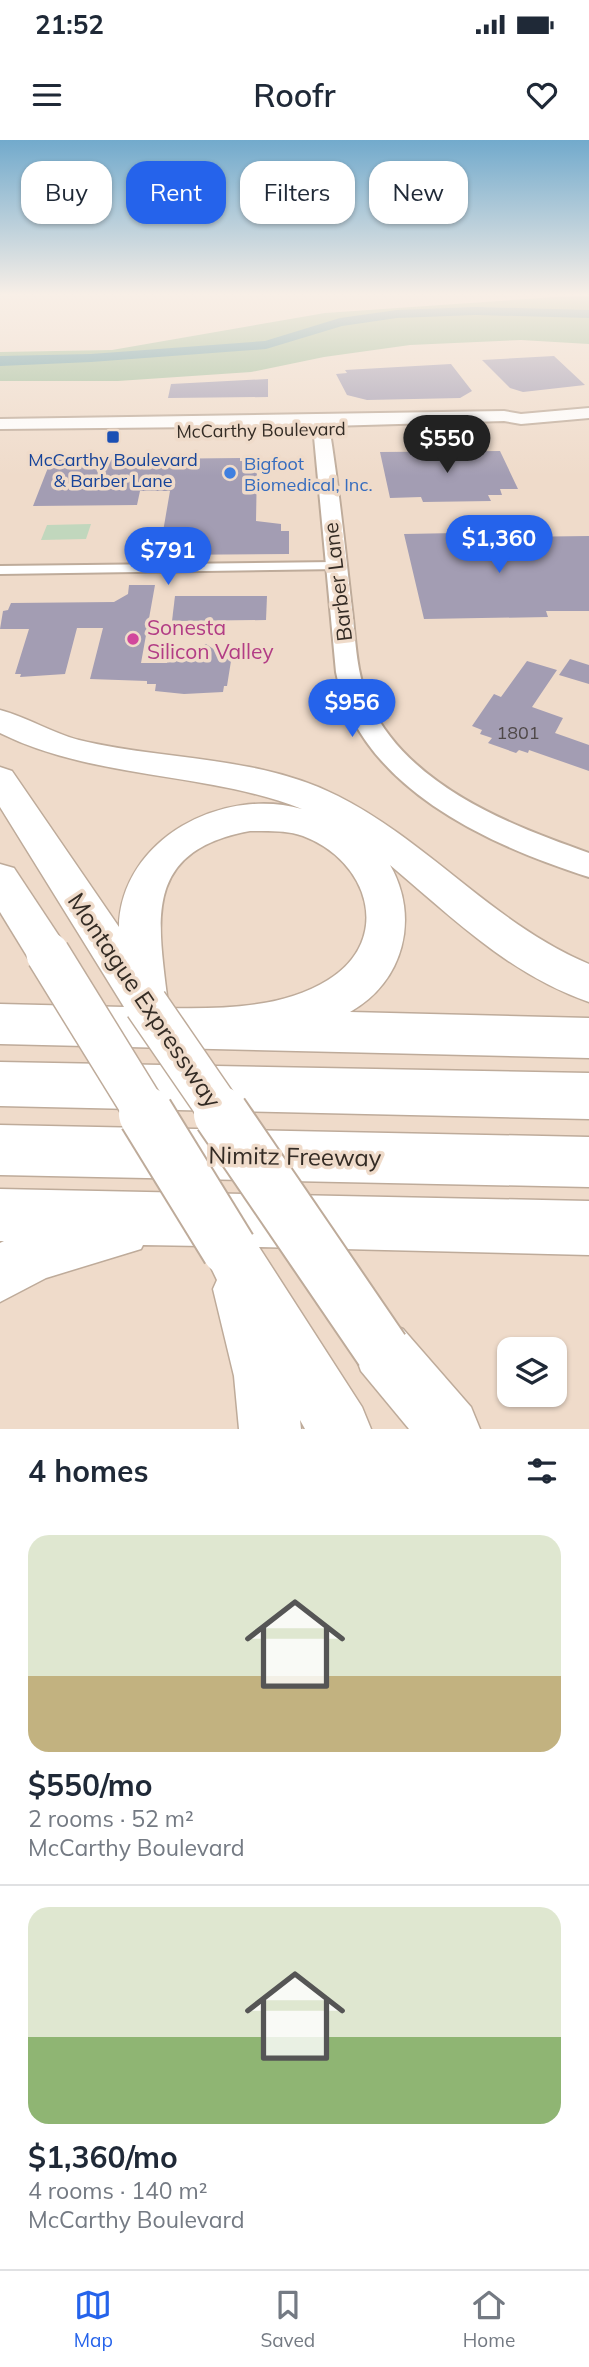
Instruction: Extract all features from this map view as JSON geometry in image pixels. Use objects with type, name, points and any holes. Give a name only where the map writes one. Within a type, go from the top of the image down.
[{"type":"highway","points":[[0,720],[47,743],[248,778],[286,788],[324,803],[359,823],[532,956],[589,984]]},
{"type":"highway","name":"Montague Expressway","points":[[0,779],[126,948],[146,1004],[382,1350],[432,1429]]},
{"type":"highway","points":[[126,948],[151,874],[173,849],[192,836],[226,821],[265,818],[300,821],[331,831],[359,852],[380,880],[388,918],[383,942],[374,962],[357,983],[337,998],[285,1017],[226,1028]]},
{"type":"highway","points":[[0,879],[229,1249],[276,1355],[340,1429]]},
{"type":"highway","points":[[0,895],[48,954]]},
{"type":"highway","points":[[0,1024],[589,1038]]},
{"type":"highway","points":[[0,1084],[589,1096]]},
{"type":"highway","name":"Nimitz Freeway","points":[[0,1150],[589,1163]]},
{"type":"highway","points":[[0,1214],[588,1228]]},
{"type":"highway","points":[[0,1274],[15,1263],[73,1242],[166,1219]]},
{"type":"highway","points":[[382,1350],[449,1429]]},
{"type":"highway","points":[[270,1429],[276,1355]]},
{"type":"main road","name":"McCarthy Boulevard","points":[[0,424],[322,432],[509,423],[521,419],[589,413]]},
{"type":"main road","name":"McCarthy Boulevard","points":[[0,433],[266,430],[308,436],[322,432]]},
{"type":"main road","name":"Barber Lane","points":[[322,432],[347,660],[358,705],[394,757],[411,775],[452,804],[486,822],[589,865]]},
{"type":"street","points":[[0,570],[335,566]]},
{"type":"green space","points":[[0,356],[330,356],[251,372],[118,381],[0,381]]},
{"type":"green space","points":[[91,524],[86,539],[41,540],[47,525]]},
{"type":"building","points":[[554,356],[585,385],[523,392],[510,388],[482,360]]},
{"type":"building","points":[[451,364],[472,391],[460,398],[367,400],[347,395],[336,374],[347,373],[345,370]]},
{"type":"building","points":[[268,379],[268,397],[168,398],[171,384]]},
{"type":"building","points":[[500,451],[518,489],[500,489],[502,495],[488,495],[491,501],[423,502],[421,497],[390,498],[380,452]]},
{"type":"building","points":[[240,458],[240,461],[251,461],[251,466],[257,466],[256,521],[281,524],[281,531],[289,531],[289,554],[159,555],[170,491],[140,491],[137,505],[33,506],[51,460]]},
{"type":"building","points":[[510,532],[512,537],[589,536],[589,611],[546,611],[548,617],[424,619],[404,534]]},
{"type":"building","points":[[129,585],[155,585],[141,663],[167,663],[168,659],[183,658],[206,644],[231,661],[227,686],[224,686],[223,692],[184,694],[155,691],[156,684],[147,684],[147,681],[90,679],[103,628],[77,628],[65,674],[20,677],[21,674],[15,674],[29,629],[0,629],[3,611],[8,610],[11,603],[114,602],[128,594]]},
{"type":"building","points":[[175,596],[267,596],[266,620],[172,621]]},
{"type":"building","points":[[570,659],[589,665],[589,684],[559,675]]},
{"type":"building","points":[[527,661],[557,670],[532,707],[563,718],[555,733],[589,745],[589,771],[529,750],[528,753],[519,750],[516,753],[488,743],[492,738],[480,734],[482,730],[472,726],[494,694],[501,697]]},
{"type":"waterway","points":[[0,361],[116,356]]},
{"type":"place","name":"McCarthy Boulevard & Barber Lane","points":[[113,437]]},
{"type":"place","name":"Bigfoot Biomedical, Inc.","points":[[230,473]]},
{"type":"place","name":"Sonesta Silicon Valley","points":[[133,639]]}]
